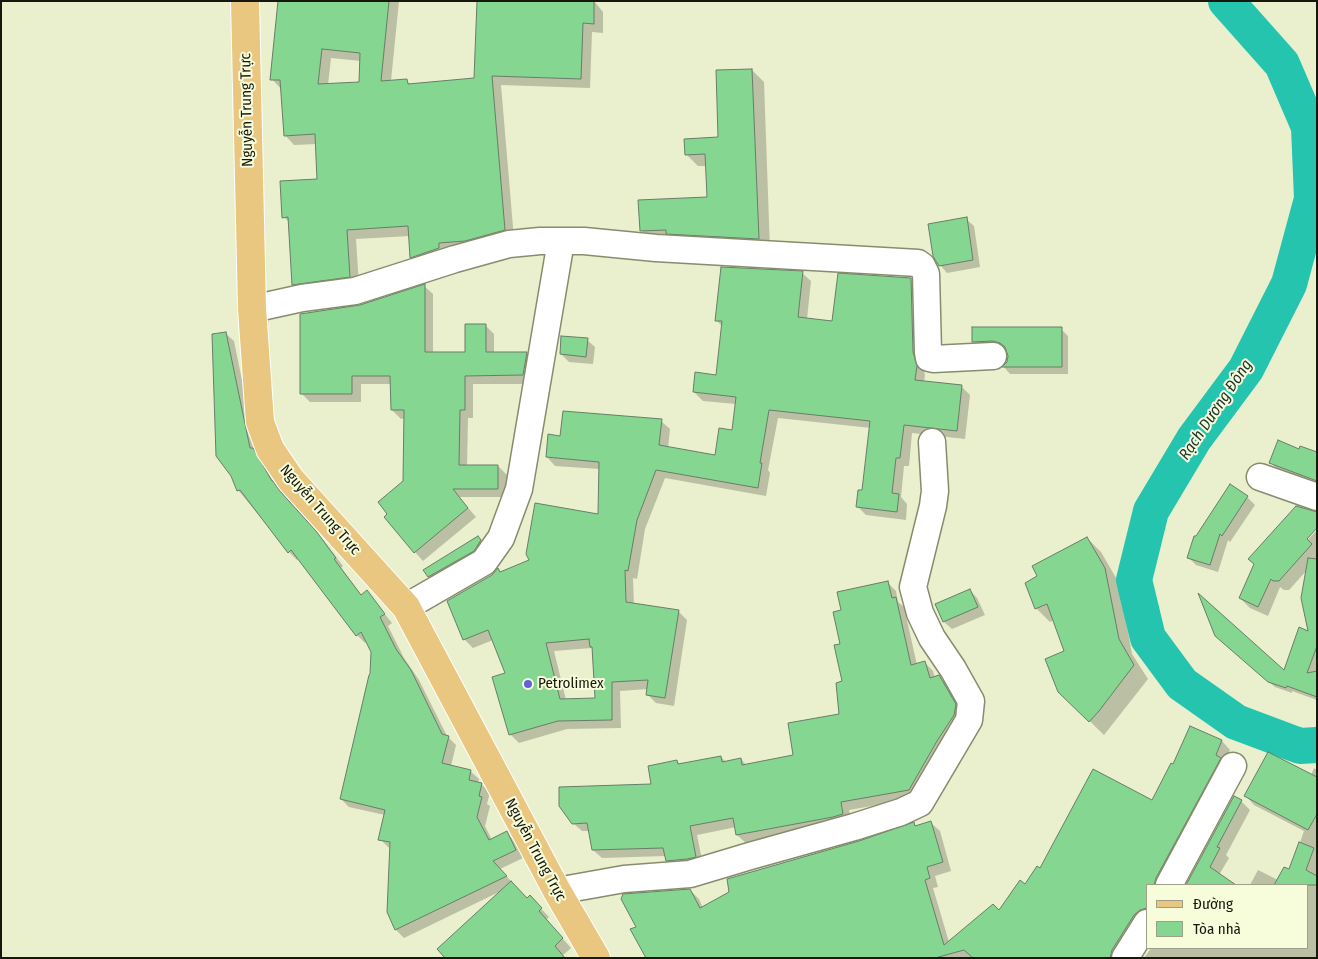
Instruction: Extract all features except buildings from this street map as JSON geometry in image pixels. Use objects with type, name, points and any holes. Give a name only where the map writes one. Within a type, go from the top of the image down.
[{"type":"main road","name":"Nguyễn Trung Trực","points":[[245,1],[252,309],[260,422],[270,449],[291,480],[406,607],[557,891],[596,958]]},
{"type":"street","points":[[252,309],[302,298],[355,291],[509,244],[584,240],[656,248],[918,263],[926,274],[929,358],[993,356]]},
{"type":"street","points":[[406,607],[484,562],[500,538],[519,489],[561,241]]},
{"type":"street","points":[[557,891],[624,879],[690,874],[854,827],[901,812],[920,803],[968,720],[972,701],[932,638],[920,613],[913,587],[935,491],[932,442]]},
{"type":"street","points":[[1260,477],[1317,497]]},
{"type":"street","points":[[1170,884],[1233,766]]},
{"type":"street","points":[[1125,958],[1146,925]]},
{"type":"waterway","name":"Rạch Dương Đông","points":[[1226,1],[1282,64],[1309,127],[1312,199],[1289,284],[1246,369],[1194,439],[1151,511],[1134,580],[1148,638],[1182,684],[1236,722],[1300,746],[1317,745]]},
{"type":"place","name":"Petrolimex","points":[[528,684]]}]
